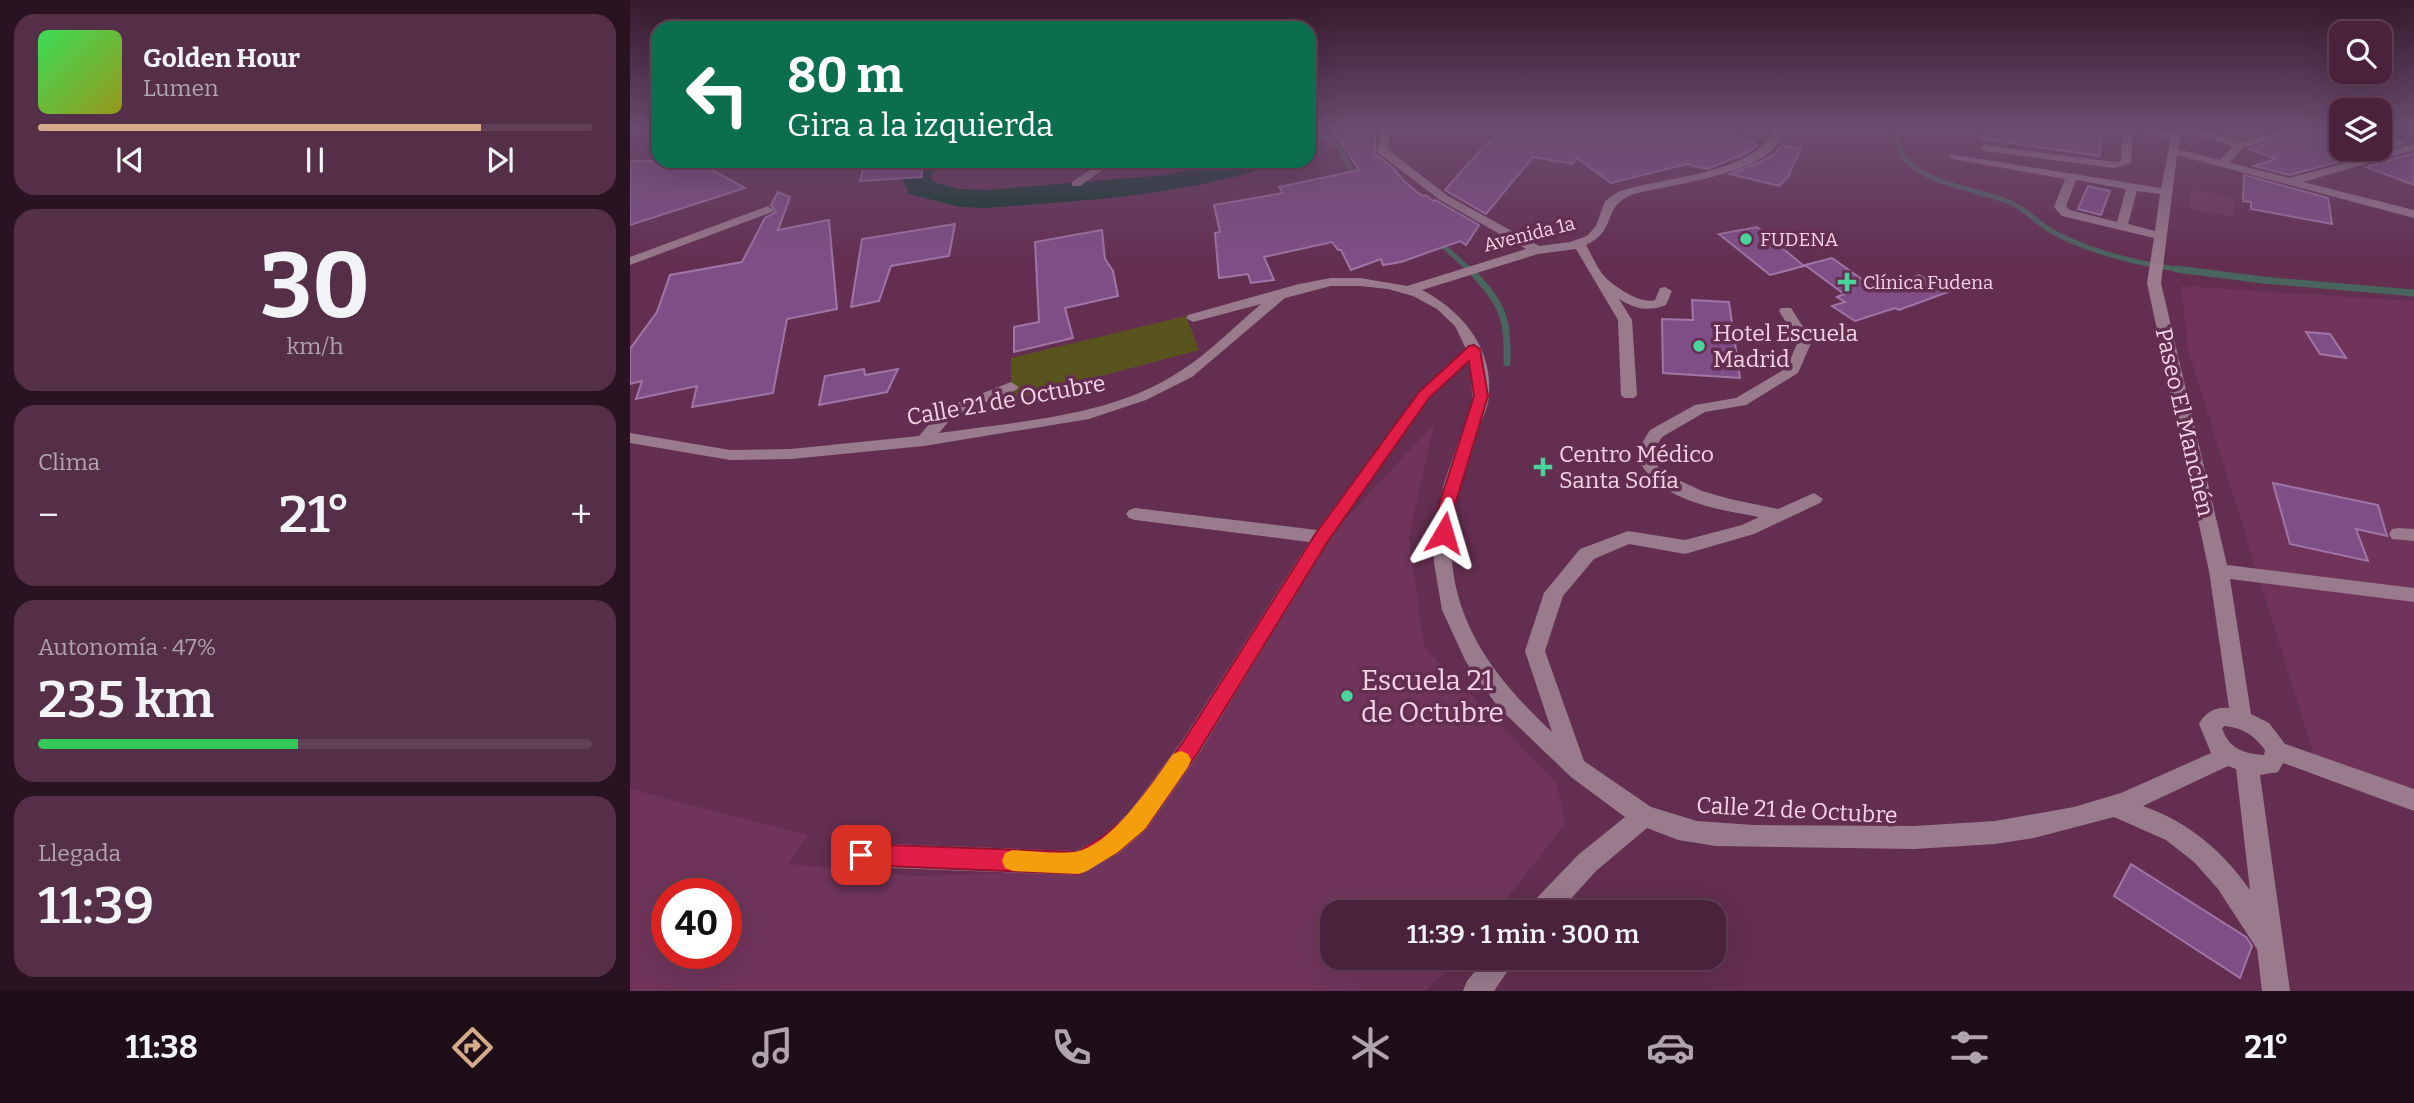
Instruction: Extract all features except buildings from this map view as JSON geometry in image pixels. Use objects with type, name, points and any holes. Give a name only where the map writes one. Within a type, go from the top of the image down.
[{"type":"street","points":[[1076,184],[1092,173]]},
{"type":"street","points":[[1413,173],[1452,202],[1537,250]]},
{"type":"street","name":"Avenida 1a","points":[[1412,289],[1537,250],[1579,244],[1596,235],[1601,228],[1602,216],[1615,197],[1700,173]]},
{"type":"street","points":[[2053,173],[2166,192]]},
{"type":"street","name":"Paseo El Manchén","points":[[2169,173],[2154,283],[2219,571],[2241,718]]},
{"type":"street","points":[[2257,173],[2410,211]]},
{"type":"street","points":[[2290,182],[2321,173]]},
{"type":"street","points":[[2075,177],[2071,178],[2061,210],[2160,236]]},
{"type":"street","points":[[2121,227],[2133,186]]},
{"type":"street","points":[[630,261],[768,210]]},
{"type":"street","points":[[1579,244],[1625,320],[1629,396]]},
{"type":"street","points":[[1604,282],[1637,304],[1647,307],[1661,302],[1665,291]]},
{"type":"street","name":"Calle 21 de Octubre","points":[[630,438],[730,455],[791,454],[924,441],[1089,414],[1141,397],[1187,374],[1280,295],[1296,288],[1316,284],[1373,283],[1412,289],[1452,315],[1464,328],[1474,349],[1481,396],[1447,505],[1442,560],[1456,623],[1473,656],[1498,691],[1575,768],[1644,816],[1680,829],[1714,835],[1923,840],[2023,830],[2114,806],[2238,760],[2270,765],[2277,751]]},
{"type":"street","points":[[1193,318],[1280,295]]},
{"type":"street","points":[[1778,515],[1714,501],[1681,488],[1652,471],[1644,453],[1656,434],[1701,408],[1740,402],[1793,370],[1805,341],[1786,311]]},
{"type":"street","points":[[861,855],[1079,863],[1110,845],[1137,822],[1190,748],[1322,537],[1424,395],[1474,349]]},
{"type":"street","points":[[924,441],[948,412],[1011,387]]},
{"type":"street","points":[[1575,768],[1535,652],[1554,593],[1587,554],[1628,537],[1685,547],[1748,530],[1814,499]]},
{"type":"street","points":[[1135,514],[1322,537]]},
{"type":"street","points":[[2219,571],[2414,595]]},
{"type":"street","points":[[2276,991],[2273,950],[2238,760],[2213,739],[2210,724],[2222,716],[2241,718],[2258,726],[2272,739],[2277,751],[2414,800]]},
{"type":"street","points":[[2114,806],[2173,831],[2210,860],[2245,901],[2273,950]]},
{"type":"street","points":[[1552,900],[1587,863],[1644,816]]},
{"type":"street","points":[[1477,991],[1494,970]]},
{"type":"shaded area","points":[[2190,189],[2234,198],[2235,217],[2189,209]]},
{"type":"shaded area","points":[[2181,286],[2414,301],[2414,801],[2321,778],[2188,350]]},
{"type":"shaded area","points":[[1186,316],[1199,350],[1011,400],[1011,358]]},
{"type":"shaded area","name":"Escuela 21 de Octubre","points":[[1434,424],[1409,536],[1424,647],[1557,783],[1565,824],[1505,900],[1320,900],[1320,970],[1446,970],[1426,991],[630,991],[630,789],[808,835],[788,864],[917,876],[1052,871],[1092,852],[1165,777],[1336,529]]},
{"type":"waterway","points":[[915,173],[920,188],[960,198],[987,199],[1166,184],[1220,173]]},
{"type":"waterway","points":[[1352,173],[1355,179]]},
{"type":"waterway","points":[[1925,173],[1951,185],[2014,204],[2071,241],[2104,253],[2176,269]]},
{"type":"waterway","points":[[1439,242],[1471,271]]},
{"type":"waterway","points":[[1470,269],[1501,311],[1506,333],[1507,363]]},
{"type":"waterway","points":[[2176,269],[2263,280],[2414,293]]},
{"type":"waterway","points":[[2176,269],[2190,271]]},
{"type":"slow traffic","points":[[1013,861],[1079,863],[1110,845],[1137,822],[1181,760]]},
{"type":"place","name":"FUDENA","points":[[1746,239]]},
{"type":"place","name":"Clínica Fudena","points":[[1847,282]]},
{"type":"place","name":"Hotel Escuela Madrid","points":[[1699,346]]},
{"type":"place","name":"Centro Médico Santa Sofía","points":[[1543,467]]},
{"type":"place","name":"Escuela 21 de Octubre","points":[[1347,696]]},
{"type":"route","points":[[861,855],[1079,863],[1110,845],[1137,822],[1190,748],[1322,537],[1424,395],[1474,349],[1481,396],[1447,505],[1444,533]]}]
